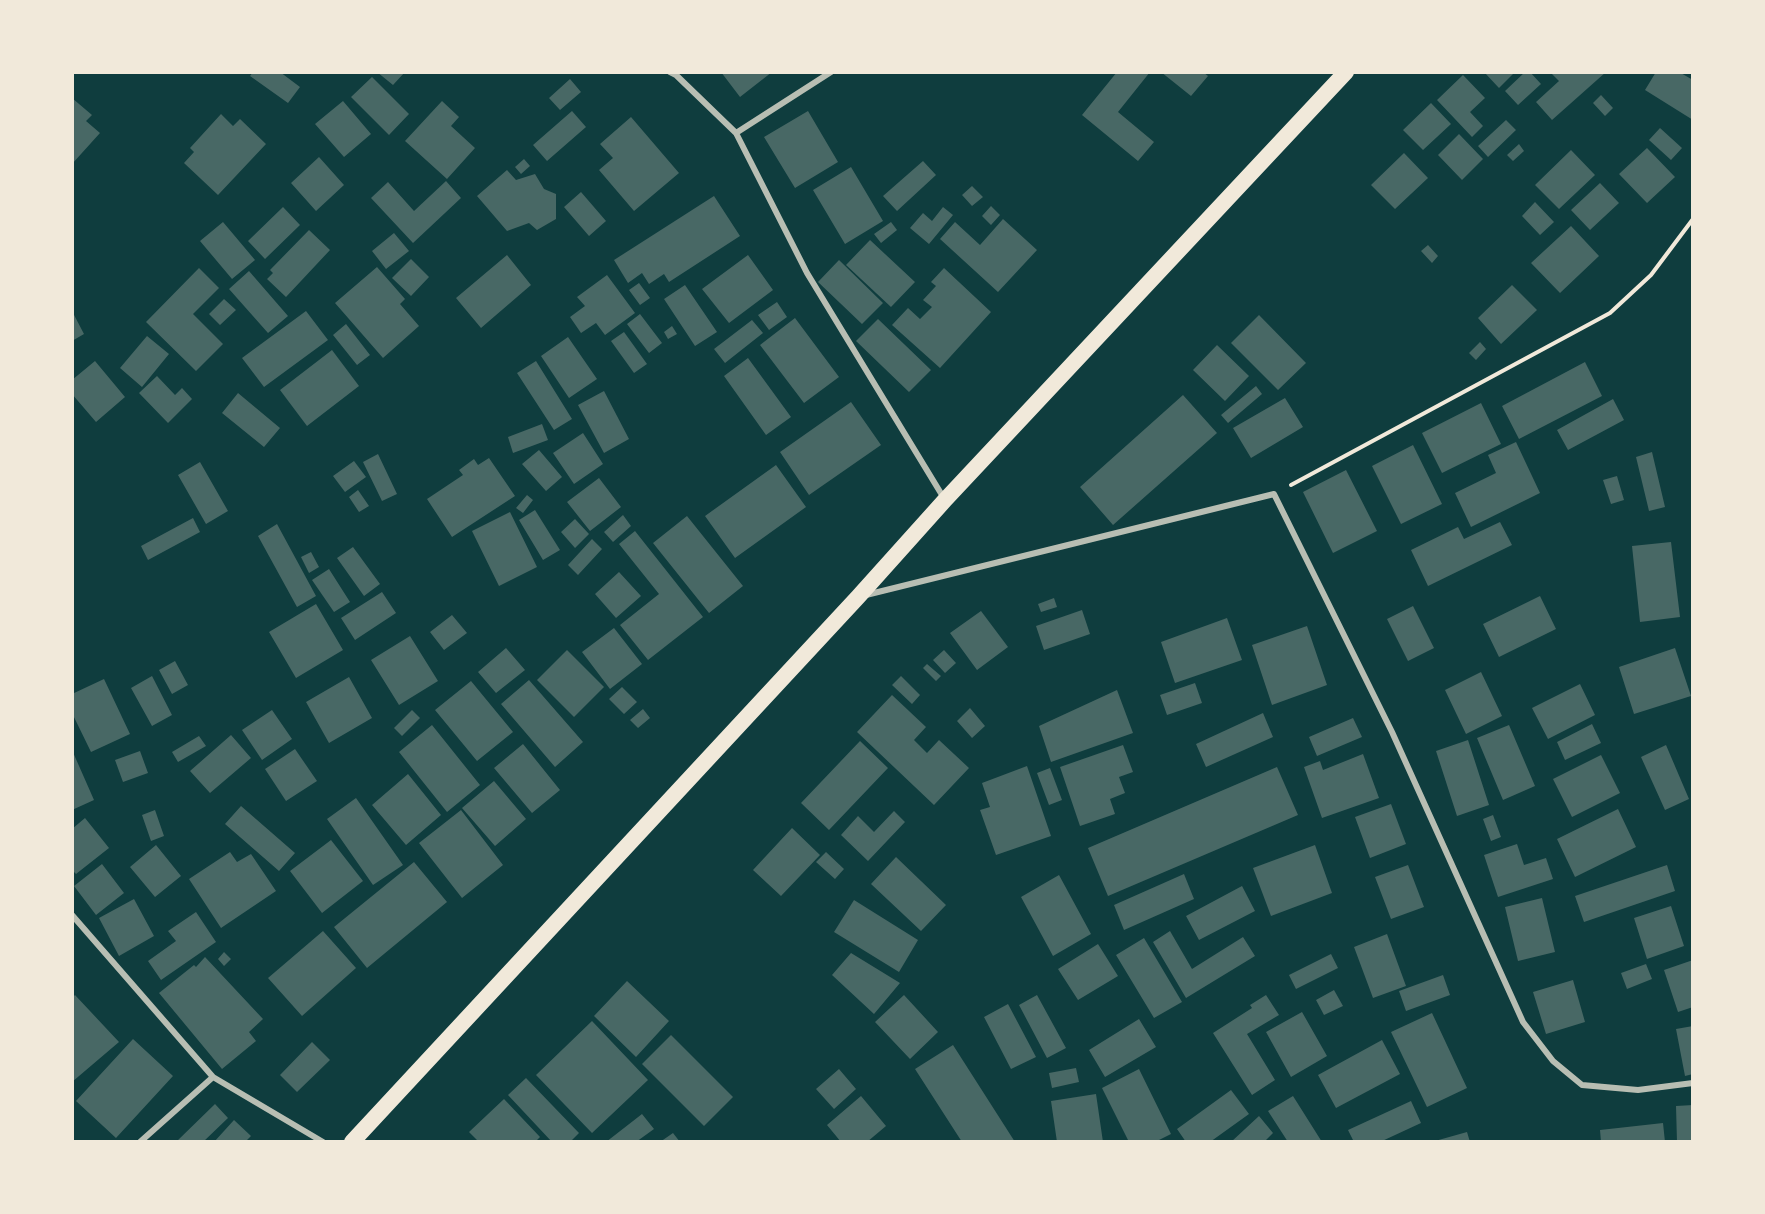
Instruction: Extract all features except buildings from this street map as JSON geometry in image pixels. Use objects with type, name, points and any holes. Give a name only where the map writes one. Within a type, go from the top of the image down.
[{"type":"highway","points":[[352,1142],[858,597],[945,500],[1346,72]]},
{"type":"street","points":[[670,72],[676,75],[736,133],[807,273],[945,500]]},
{"type":"street","points":[[736,133],[831,72]]},
{"type":"street","points":[[858,597],[1274,494],[1392,732],[1522,1022],[1553,1061],[1582,1084],[1638,1090],[1693,1083]]},
{"type":"street","points":[[72,915],[213,1077],[322,1142]]},
{"type":"street","points":[[140,1142],[213,1077]]},
{"type":"path","points":[[1274,494],[1610,313],[1651,276],[1693,219]]}]
